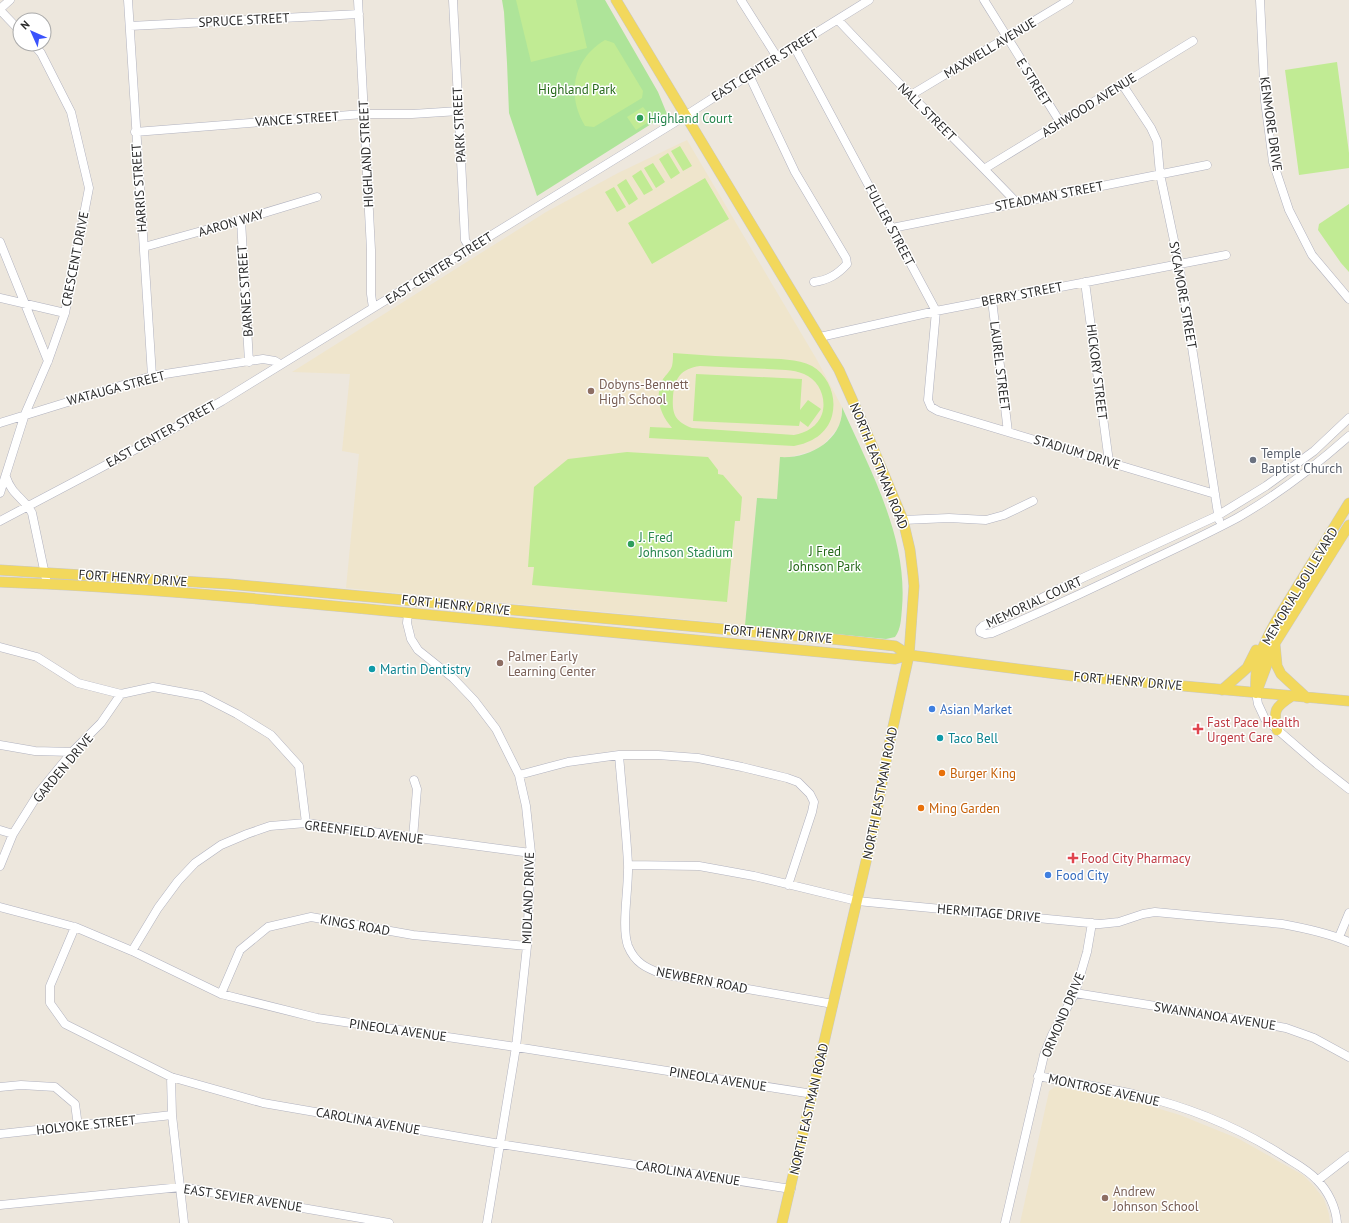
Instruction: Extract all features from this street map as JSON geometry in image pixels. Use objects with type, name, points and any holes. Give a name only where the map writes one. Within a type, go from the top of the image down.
[{"type":"main road","name":"NORTH EASTMAN ROAD","points":[[616,0],[839,370],[903,520],[910,550],[913,575],[909,655],[889,744],[874,827],[782,1223]]},
{"type":"main road","name":"MEMORIAL BOULEVARD","points":[[1256,693],[1255,675],[1259,656],[1275,623],[1349,504]]},
{"type":"main road","name":"MEMORIAL BOULEVARD","points":[[1256,693],[1275,643],[1349,525]]},
{"type":"main road","name":"FORT HENRY DRIVE","points":[[0,570],[229,584],[842,640],[895,646],[909,655]]},
{"type":"main road","name":"FORT HENRY DRIVE","points":[[0,582],[228,597],[738,643],[895,659],[909,655],[1072,676],[1349,701]]},
{"type":"main road","points":[[1222,690],[1247,668],[1259,642],[1275,623]]},
{"type":"main road","points":[[1275,643],[1277,666],[1281,674],[1308,698]]},
{"type":"main road","points":[[1277,730],[1274,713],[1276,708],[1292,696]]},
{"type":"street","points":[[10,0],[0,9],[12,22]]},
{"type":"street","name":"HARRIS STREET","points":[[128,0],[135,132],[152,376]]},
{"type":"street","name":"HIGHLAND STREET","points":[[358,0],[371,250],[371,294],[374,308]]},
{"type":"street","name":"PARK STREET","points":[[453,0],[465,240],[470,248]]},
{"type":"street","points":[[742,0],[777,57]]},
{"type":"street","name":"E STREET","points":[[984,0],[1060,122]]},
{"type":"street","name":"MAXWELL AVENUE","points":[[912,95],[1069,0]]},
{"type":"street","name":"KENMORE DRIVE","points":[[1260,0],[1264,101],[1274,162],[1289,210],[1312,255],[1349,299]]},
{"type":"street","name":"EAST CENTER STREET","points":[[0,520],[158,438],[222,401],[685,116],[794,46],[838,20],[864,1]]},
{"type":"street","name":"SPRUCE STREET","points":[[130,26],[358,14]]},
{"type":"street","name":"NALL STREET","points":[[838,20],[876,61],[912,95],[1017,203]]},
{"type":"street","name":"ASHWOOD AVENUE","points":[[984,169],[1193,41]]},
{"type":"street","name":"FULLER STREET","points":[[794,46],[936,311]]},
{"type":"street","name":"CRESCENT DRIVE","points":[[0,493],[25,414],[48,361],[65,313],[89,188],[71,112],[40,52]]},
{"type":"street","points":[[749,75],[795,172],[846,258],[847,264],[841,271],[829,279],[814,282]]},
{"type":"street","name":"SYCAMORE STREET","points":[[1122,84],[1151,128],[1157,141],[1160,174],[1179,264],[1215,494],[1217,516],[1221,526]]},
{"type":"street","name":"VANCE STREET","points":[[135,132],[363,114],[412,114],[459,111]]},
{"type":"street","name":"STEADMAN STREET","points":[[892,228],[1160,174],[1207,166]]},
{"type":"street","name":"AARON WAY","points":[[144,247],[317,197]]},
{"type":"street","name":"BARNES STREET","points":[[240,220],[249,362]]},
{"type":"street","points":[[0,242],[48,361]]},
{"type":"street","name":"BERRY STREET","points":[[820,337],[936,311],[1226,255]]},
{"type":"street","name":"HICKORY STREET","points":[[1085,282],[1109,462]]},
{"type":"street","points":[[0,298],[24,302],[65,313]]},
{"type":"street","name":"LAUREL STREET","points":[[992,300],[1008,432]]},
{"type":"street","name":"STADIUM DRIVE","points":[[936,311],[928,400],[931,406],[938,411],[1215,494]]},
{"type":"street","name":"WATAUGA STREET","points":[[0,422],[152,376],[264,359],[275,361],[280,364]]},
{"type":"street","name":"MEMORIAL COURT","points":[[1349,418],[1314,451],[1266,486],[1217,516],[1063,587],[983,626],[979,631],[985,634],[992,633],[1069,599],[1237,518],[1282,489],[1321,461],[1349,436]]},
{"type":"street","points":[[1314,451],[1321,461]]},
{"type":"street","points":[[6,477],[13,492],[28,506],[32,513],[47,584]]},
{"type":"street","points":[[903,520],[949,518],[986,520],[1004,515],[1033,501]]},
{"type":"street","points":[[1063,587],[1069,599]]},
{"type":"street","name":"MIDLAND DRIVE","points":[[408,613],[407,623],[411,639],[418,650],[453,678],[474,700],[496,729],[519,775],[526,806],[531,853],[527,946],[516,1047],[487,1223]]},
{"type":"street","points":[[0,648],[37,657],[78,683],[121,694],[153,687],[202,696],[237,714],[270,735],[299,766],[306,823]]},
{"type":"street","points":[[1256,693],[1258,704],[1265,719],[1349,789]]},
{"type":"street","name":"GARDEN DRIVE","points":[[0,866],[13,834],[40,791],[72,752],[102,724],[121,694]]},
{"type":"street","points":[[0,745],[35,751],[72,752]]},
{"type":"street","points":[[519,775],[568,762],[619,755],[658,755],[698,758],[757,770],[798,782],[810,794],[814,802],[788,885]]},
{"type":"street","name":"NEWBERN ROAD","points":[[619,755],[628,866],[625,936],[629,947],[636,958],[646,968],[662,974],[834,1004]]},
{"type":"street","points":[[413,838],[417,789],[414,780]]},
{"type":"street","name":"GREENFIELD AVENUE","points":[[132,951],[158,908],[178,881],[195,863],[221,845],[270,826],[306,823],[531,853]]},
{"type":"street","points":[[0,830],[13,834]]},
{"type":"street","name":"HERMITAGE DRIVE","points":[[628,866],[699,866],[732,871],[857,901],[1100,924],[1119,922],[1143,914],[1166,912],[1282,924],[1339,937],[1349,942]]},
{"type":"street","name":"PINEOLA AVENUE","points":[[0,907],[75,927],[132,951],[221,994],[317,1018],[516,1047],[813,1094]]},
{"type":"street","points":[[1339,937],[1349,913]]},
{"type":"street","name":"KINGS ROAD","points":[[221,994],[240,950],[268,927],[311,917],[413,935],[527,946]]},
{"type":"street","name":"ORMOND DRIVE","points":[[1006,1223],[1038,1076],[1044,1055],[1052,1035],[1075,993],[1088,952],[1092,923]]},
{"type":"street","name":"CAROLINA AVENUE","points":[[75,927],[50,986],[50,1003],[65,1024],[171,1077],[263,1103],[500,1144],[791,1189]]},
{"type":"street","name":"SWANNANOA AVENUE","points":[[1075,993],[1286,1028],[1314,1038],[1349,1057]]},
{"type":"street","name":"MONTROSE AVENUE","points":[[1038,1076],[1136,1094],[1213,1119],[1275,1150],[1318,1180],[1332,1200],[1337,1223]]},
{"type":"street","points":[[171,1077],[172,1115],[184,1223]]},
{"type":"street","points":[[0,1087],[21,1085],[56,1087],[75,1104],[78,1126]]},
{"type":"street","name":"HOLYOKE STREET","points":[[0,1134],[172,1115]]},
{"type":"street","points":[[1318,1180],[1349,1156]]},
{"type":"street","name":"EAST SEVIER AVENUE","points":[[0,1205],[181,1187],[389,1223]]},
{"type":"shaded area","name":"Dobyns-Bennett High School","points":[[687,140],[817,360],[842,407],[841,420],[838,428],[823,445],[812,451],[790,457],[777,499],[757,498],[745,625],[346,588],[359,454],[342,451],[350,374],[292,372],[546,212],[618,173]]},
{"type":"shaded area","points":[[1055,1087],[1120,1097],[1180,1115],[1239,1139],[1303,1175],[1324,1199],[1329,1214],[1330,1223],[1020,1223],[1049,1091]]},
{"type":"green space","name":"Highland Park","points":[[502,0],[605,0],[658,92],[667,114],[537,196],[509,113],[504,12]]},
{"type":"green space","points":[[516,0],[576,0],[587,48],[531,62]]},
{"type":"green space","points":[[605,40],[614,43],[643,91],[642,98],[594,127],[585,126],[579,114],[576,102],[576,78],[586,57],[594,48]]},
{"type":"green space","points":[[1337,62],[1349,153],[1349,168],[1299,175],[1285,70]]},
{"type":"green space","name":"Highland Court","points":[[643,107],[653,119],[636,130],[627,117]]},
{"type":"green space","points":[[680,146],[692,166],[683,171],[671,151]]},
{"type":"green space","points":[[668,153],[680,173],[671,179],[659,159]]},
{"type":"green space","points":[[653,163],[665,182],[656,188],[644,168]]},
{"type":"green space","points":[[641,170],[653,190],[644,195],[632,176]]},
{"type":"green space","points":[[705,178],[729,219],[652,264],[628,223]]},
{"type":"green space","points":[[626,179],[638,199],[629,205],[617,185]]},
{"type":"green space","points":[[614,187],[626,207],[617,212],[605,192]]},
{"type":"green space","points":[[1349,204],[1349,272],[1318,230],[1319,224]]},
{"type":"green space","points":[[673,353],[785,359],[806,363],[818,370],[823,375],[830,388],[833,409],[830,422],[818,437],[806,443],[794,446],[649,438],[650,427],[672,428],[664,417],[660,405],[659,392],[663,379],[670,371],[672,366]],"holes":[[[700,366],[786,370],[804,374],[818,385],[823,402],[822,414],[815,425],[803,433],[794,435],[692,428],[681,422],[675,416],[673,396],[675,384],[680,375],[688,369]]]},
{"type":"green space","points":[[696,374],[802,379],[800,410],[808,400],[821,409],[808,427],[800,421],[799,426],[693,421]]},
{"type":"green space","name":"J Fred Johnson Park","points":[[842,407],[885,504],[893,530],[899,556],[902,582],[902,608],[898,631],[895,637],[886,639],[745,625],[757,498],[777,499],[780,457],[802,455],[823,445],[831,438],[837,429],[841,419]]},
{"type":"green space","name":"J. Fred Johnson Stadium","points":[[627,452],[708,457],[718,470],[718,474],[723,475],[742,497],[740,521],[735,521],[727,602],[532,585],[534,567],[528,567],[534,487],[568,459]]},
{"type":"place","name":"Highland Court","points":[[640,118]]},
{"type":"place","name":"Dobyns-Bennett High School","points":[[591,391]]},
{"type":"place","name":"Temple Baptist Church","points":[[1253,460]]},
{"type":"place","name":"J. Fred Johnson Stadium","points":[[631,544]]},
{"type":"place","name":"Palmer Early Learning Center","points":[[500,663]]},
{"type":"place","name":"Martin Dentistry","points":[[372,669]]},
{"type":"place","name":"Asian Market","points":[[932,709]]},
{"type":"place","name":"Fast Pace Health Urgent Care","points":[[1198,729]]},
{"type":"place","name":"Taco Bell","points":[[940,738]]},
{"type":"place","name":"Burger King","points":[[942,773]]},
{"type":"place","name":"Ming Garden","points":[[921,808]]},
{"type":"place","name":"Food City Pharmacy","points":[[1073,858]]},
{"type":"place","name":"Food City","points":[[1048,875]]},
{"type":"place","name":"Andrew Johnson School","points":[[1105,1198]]}]
